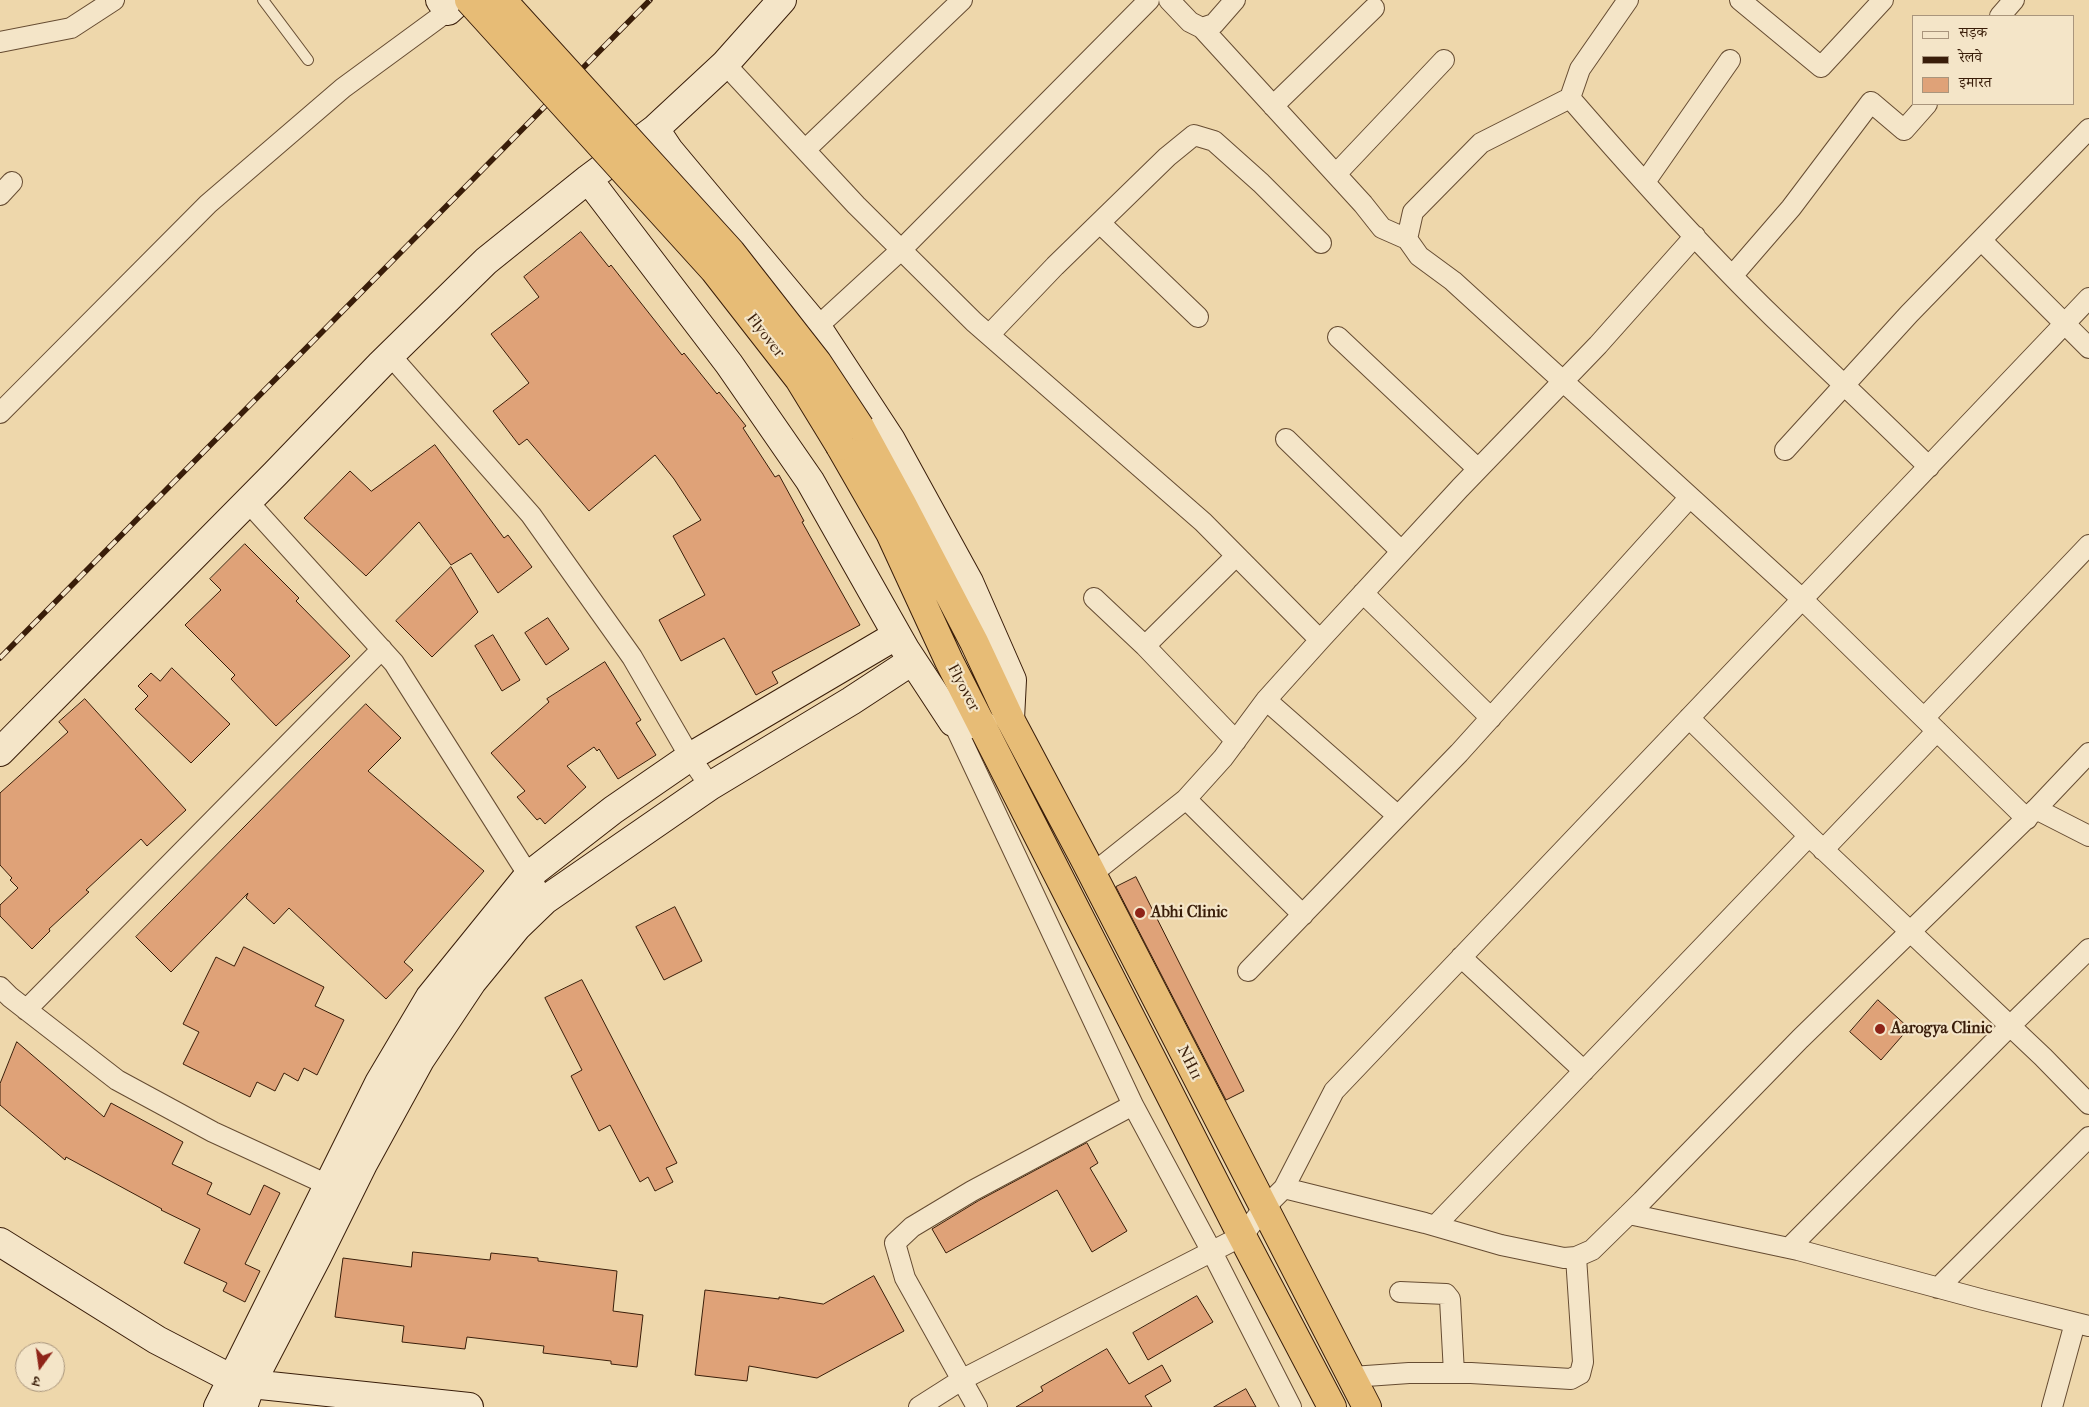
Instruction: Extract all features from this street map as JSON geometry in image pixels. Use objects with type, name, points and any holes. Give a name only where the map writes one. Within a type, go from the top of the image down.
[{"type":"highway","name":"Flyover","points":[[502,0],[731,252],[816,362],[860,427],[902,504],[974,642],[1010,719]]},
{"type":"highway","name":"Flyover","points":[[454,3],[714,270],[799,379],[890,534],[949,661],[1242,1236],[1332,1407]]},
{"type":"highway","name":"NH11","points":[[1010,719],[1367,1407]]},
{"type":"street","points":[[0,42],[71,28],[114,0]]},
{"type":"street","points":[[0,752],[248,502],[390,355],[486,261],[588,179],[655,129],[725,64],[782,0]]},
{"type":"street","points":[[805,150],[962,0]]},
{"type":"street","points":[[817,327],[901,250],[1149,0]]},
{"type":"street","points":[[1168,0],[1190,22],[1202,28],[1336,174],[1382,228],[1407,239],[1419,256],[1453,281],[1563,381],[1802,599],[1930,724],[2031,814],[2089,836]]},
{"type":"street","points":[[1202,28],[1214,24],[1236,0]]},
{"type":"street","points":[[1407,239],[1413,212],[1481,143],[1570,98],[1580,69],[1628,0]]},
{"type":"street","points":[[1740,0],[1821,67],[1883,0]]},
{"type":"street","points":[[2001,15],[2014,0]]},
{"type":"street","points":[[0,413],[208,204],[342,88],[454,3]]},
{"type":"street","points":[[1274,106],[1374,8]]},
{"type":"street","points":[[1336,174],[1444,60]]},
{"type":"street","points":[[1645,182],[1730,60]]},
{"type":"street","points":[[725,64],[901,250],[989,335],[1203,522],[1320,640]]},
{"type":"street","points":[[1570,98],[1733,276],[1929,467]]},
{"type":"street","points":[[1733,276],[1791,208],[1871,102],[1904,130],[1926,105]]},
{"type":"street","points":[[655,129],[669,150],[817,327],[891,440],[969,582],[1012,680],[1010,719]]},
{"type":"street","points":[[1785,450],[1909,314],[2089,129]]},
{"type":"street","points":[[989,335],[1055,266],[1167,157],[1194,135],[1214,141],[1261,183],[1321,244]]},
{"type":"street","points":[[588,179],[729,364],[810,481],[912,661],[953,722],[1133,1105],[1212,1252],[1291,1407]]},
{"type":"street","points":[[1100,223],[1198,317]]},
{"type":"street","points":[[1092,874],[1186,799],[1236,741],[1266,700],[1320,640],[1478,469],[1598,345],[1695,236]]},
{"type":"street","points":[[1982,241],[2089,348]]},
{"type":"street","points":[[919,1407],[963,1379],[1242,1236],[1264,1208],[1284,1188],[1334,1091],[2089,298]]},
{"type":"street","points":[[1338,337],[1478,469]]},
{"type":"street","points":[[390,355],[531,515],[632,657],[690,757],[710,786]]},
{"type":"street","points":[[1286,439],[1401,552]]},
{"type":"street","points":[[1248,971],[1491,718],[1690,497]]},
{"type":"street","points":[[248,502],[394,663],[545,900]]},
{"type":"street","points":[[1436,1226],[1584,1071],[1816,843],[1930,724],[2089,545]]},
{"type":"street","points":[[1144,646],[1236,556]]},
{"type":"street","points":[[1364,593],[1491,718]]},
{"type":"street","points":[[1094,598],[1144,646],[1236,741]]},
{"type":"street","points":[[218,1407],[242,1390],[339,1190],[379,1083],[430,997],[528,876],[614,810],[690,757],[897,635]]},
{"type":"street","points":[[26,1010],[382,649]]},
{"type":"street","points":[[339,1190],[391,1111],[420,1060],[472,982],[518,927],[545,900],[710,786],[851,701],[912,661]]},
{"type":"street","points":[[1266,700],[1398,816]]},
{"type":"street","points":[[1689,718],[1816,843],[2010,1026],[2089,1104]]},
{"type":"street","points":[[953,722],[983,725]]},
{"type":"street","points":[[1284,1188],[1436,1226],[1501,1245],[1564,1258],[1576,1258],[1592,1250],[1800,1039],[2031,814],[2089,753]]},
{"type":"street","points":[[1186,799],[1303,915]]},
{"type":"street","points":[[1789,1248],[2089,949]]},
{"type":"street","points":[[1461,957],[1584,1071]]},
{"type":"street","points":[[0,987],[26,1010],[117,1080],[213,1132],[339,1190]]},
{"type":"street","points":[[977,1407],[905,1278],[895,1243],[912,1227],[972,1191],[1133,1105]]},
{"type":"street","points":[[1938,1288],[2089,1137]]},
{"type":"street","points":[[1629,1214],[1789,1248],[1938,1288],[2084,1323],[2052,1407]]},
{"type":"street","points":[[0,1242],[157,1340],[242,1390],[458,1406]]},
{"type":"street","points":[[1352,1377],[1454,1373],[1572,1379],[1580,1374],[1583,1362],[1576,1258]]},
{"type":"street","points":[[1400,1292],[1446,1294],[1450,1299],[1454,1373]]},
{"type":"lane","points":[[263,0],[308,60]]},
{"type":"building","points":[[581,232],[609,267],[611,265],[682,355],[684,353],[746,426],[743,428],[775,477],[779,475],[804,521],[802,522],[860,625],[772,672],[778,683],[756,695],[724,638],[681,661],[659,620],[705,595],[673,536],[701,520],[674,479],[655,455],[589,511],[527,439],[519,445],[493,411],[529,383],[491,334],[539,297],[524,277]]},
{"type":"building","points":[[435,445],[504,538],[508,535],[532,567],[498,593],[471,553],[451,565],[419,522],[366,576],[304,518],[350,471],[371,491]]},
{"type":"building","points":[[245,544],[299,598],[296,601],[350,656],[276,726],[231,679],[235,675],[185,625],[221,590],[210,579]]},
{"type":"building","points":[[451,567],[478,612],[432,657],[396,621]]},
{"type":"building","points":[[548,618],[569,649],[546,665],[525,633]]},
{"type":"building","points":[[493,635],[520,680],[502,691],[475,646]]},
{"type":"building","points":[[605,662],[641,720],[636,723],[656,755],[618,779],[599,749],[597,751],[594,747],[567,766],[586,787],[545,824],[540,818],[537,820],[517,797],[525,791],[491,753],[549,702],[547,699]]},
{"type":"building","points":[[172,668],[230,724],[191,763],[135,709],[148,696],[138,686],[151,673],[160,681]]},
{"type":"building","points":[[85,699],[186,810],[147,846],[141,839],[86,890],[89,892],[49,929],[50,931],[32,949],[0,916],[0,905],[18,888],[0,865],[0,793],[68,732],[59,722]]},
{"type":"building","points":[[366,704],[401,738],[368,771],[484,871],[404,962],[413,970],[386,999],[289,908],[274,924],[246,898],[248,893],[171,972],[136,937]]},
{"type":"building","points":[[1136,877],[1244,1091],[1226,1100],[1116,887]]},
{"type":"building","points":[[675,907],[702,961],[664,980],[636,927]]},
{"type":"building","points":[[244,947],[324,987],[315,1006],[344,1020],[317,1075],[304,1068],[298,1081],[284,1073],[275,1091],[257,1082],[250,1097],[183,1064],[199,1032],[183,1024],[216,957],[234,966]]},
{"type":"building","points":[[582,980],[677,1163],[666,1168],[673,1182],[655,1191],[648,1177],[640,1182],[610,1125],[599,1131],[571,1076],[582,1070],[545,998]]},
{"type":"building","points":[[1878,1000],[1909,1028],[1881,1060],[1850,1032]]},
{"type":"building","points":[[17,1042],[104,1117],[111,1103],[183,1142],[172,1164],[212,1183],[207,1194],[250,1215],[264,1185],[280,1193],[245,1264],[260,1271],[245,1302],[223,1291],[227,1283],[184,1263],[200,1229],[161,1210],[66,1157],[65,1160],[0,1105],[0,1084]]},
{"type":"building","points":[[1087,1143],[1098,1163],[1090,1168],[1127,1231],[1092,1252],[1057,1190],[946,1253],[932,1229],[978,1201]]},
{"type":"building","points":[[413,1252],[490,1260],[491,1253],[538,1258],[538,1261],[617,1271],[613,1311],[643,1315],[637,1367],[611,1364],[611,1361],[543,1353],[544,1346],[467,1337],[465,1349],[402,1342],[404,1326],[335,1317],[343,1258],[411,1267]]},
{"type":"building","points":[[874,1276],[904,1331],[817,1378],[749,1366],[747,1381],[695,1375],[705,1290],[779,1299],[779,1297],[823,1304]]},
{"type":"building","points":[[1197,1296],[1213,1322],[1148,1360],[1133,1333]]},
{"type":"building","points":[[1107,1349],[1129,1384],[1162,1365],[1171,1381],[1145,1396],[1152,1407],[1016,1407],[1043,1391],[1041,1387]]},
{"type":"building","points":[[1246,1389],[1256,1407],[1214,1407]]},
{"type":"railway","points":[[0,658],[650,0]]},
{"type":"place","name":"Abhi Clinic","points":[[1140,913]]},
{"type":"place","name":"Aarogya Clinic","points":[[1880,1029]]}]
